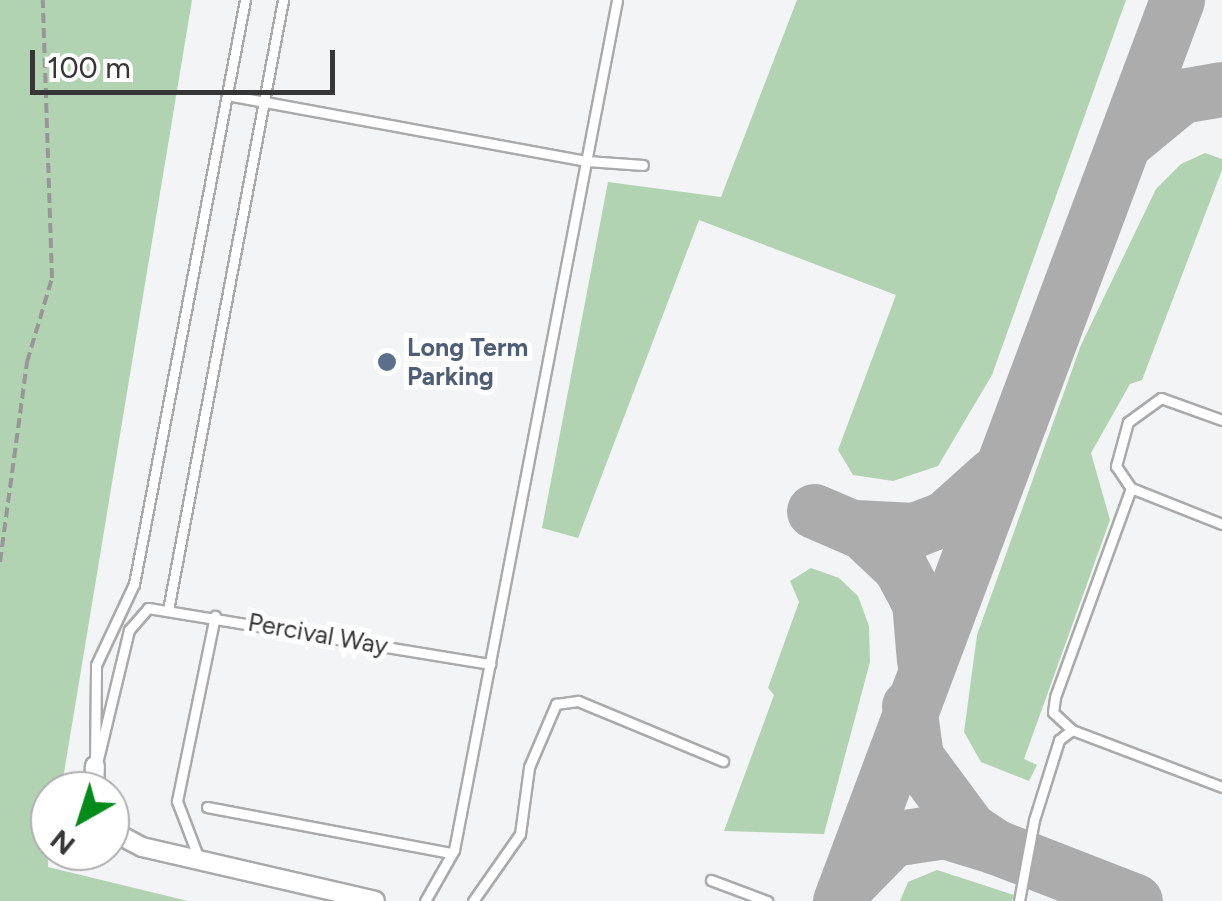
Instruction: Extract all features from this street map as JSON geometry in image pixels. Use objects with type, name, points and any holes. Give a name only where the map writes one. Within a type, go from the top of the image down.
[{"type":"street","points":[[96,766],[96,771]]},
{"type":"street","points":[[130,841],[142,847],[374,901]]},
{"type":"lane","points":[[96,766],[96,665],[134,584],[245,0]]},
{"type":"lane","points":[[168,610],[283,0]]},
{"type":"lane","points":[[425,901],[452,853],[617,0]]},
{"type":"lane","points":[[227,95],[587,161],[642,165]]},
{"type":"lane","points":[[1222,420],[1161,398],[1146,405],[1128,422],[1117,447],[1116,466],[1131,488],[1222,524]]},
{"type":"lane","points":[[1131,488],[1053,712],[1072,730],[1222,787]]},
{"type":"lane","points":[[96,766],[129,630],[148,608],[216,616]]},
{"type":"lane","name":"Percival Way","points":[[199,858],[177,802],[216,616],[490,664]]},
{"type":"lane","points":[[474,901],[520,834],[529,767],[556,704],[578,701],[723,760]]},
{"type":"lane","points":[[1019,901],[1049,772],[1059,740],[1072,730]]},
{"type":"lane","points":[[207,806],[452,853]]},
{"type":"lane","points":[[712,880],[768,901]]},
{"type":"path","points":[[0,562],[28,362],[52,278],[44,0]]},
{"type":"green space","points":[[0,0],[192,0],[64,771],[30,771],[30,871],[64,871],[188,901],[0,901]]},
{"type":"green space","points":[[797,0],[1126,0],[992,375],[938,466],[893,481],[853,475],[838,450],[896,295],[699,220],[578,538],[542,528],[608,182],[721,197]]},
{"type":"green space","points":[[1205,153],[1222,159],[1222,170],[1142,380],[1130,384],[1091,453],[1110,520],[1024,759],[1037,765],[1029,781],[981,762],[964,732],[977,635],[1081,345],[1156,189],[1181,164]]},
{"type":"green space","points":[[811,568],[839,578],[858,596],[869,626],[870,662],[824,834],[724,831],[774,695],[768,688],[799,602],[790,581]]},
{"type":"green space","points":[[937,870],[1014,895],[1012,901],[900,901],[908,882]]},
{"type":"taxiway","points":[[840,901],[1177,0]]},
{"type":"taxiway","points":[[1124,143],[1181,96],[1222,89]]},
{"type":"taxiway","points":[[855,527],[914,530],[945,518],[993,475]]},
{"type":"taxiway","points":[[814,511],[863,532],[900,567],[919,602],[924,660]]},
{"type":"taxiway","points":[[909,706],[916,757],[969,829],[996,847],[1135,901]]},
{"type":"taxiway","points":[[851,881],[892,839],[944,831],[993,846]]},
{"type":"place","name":"Long Term Parking","points":[[387,362]]}]
